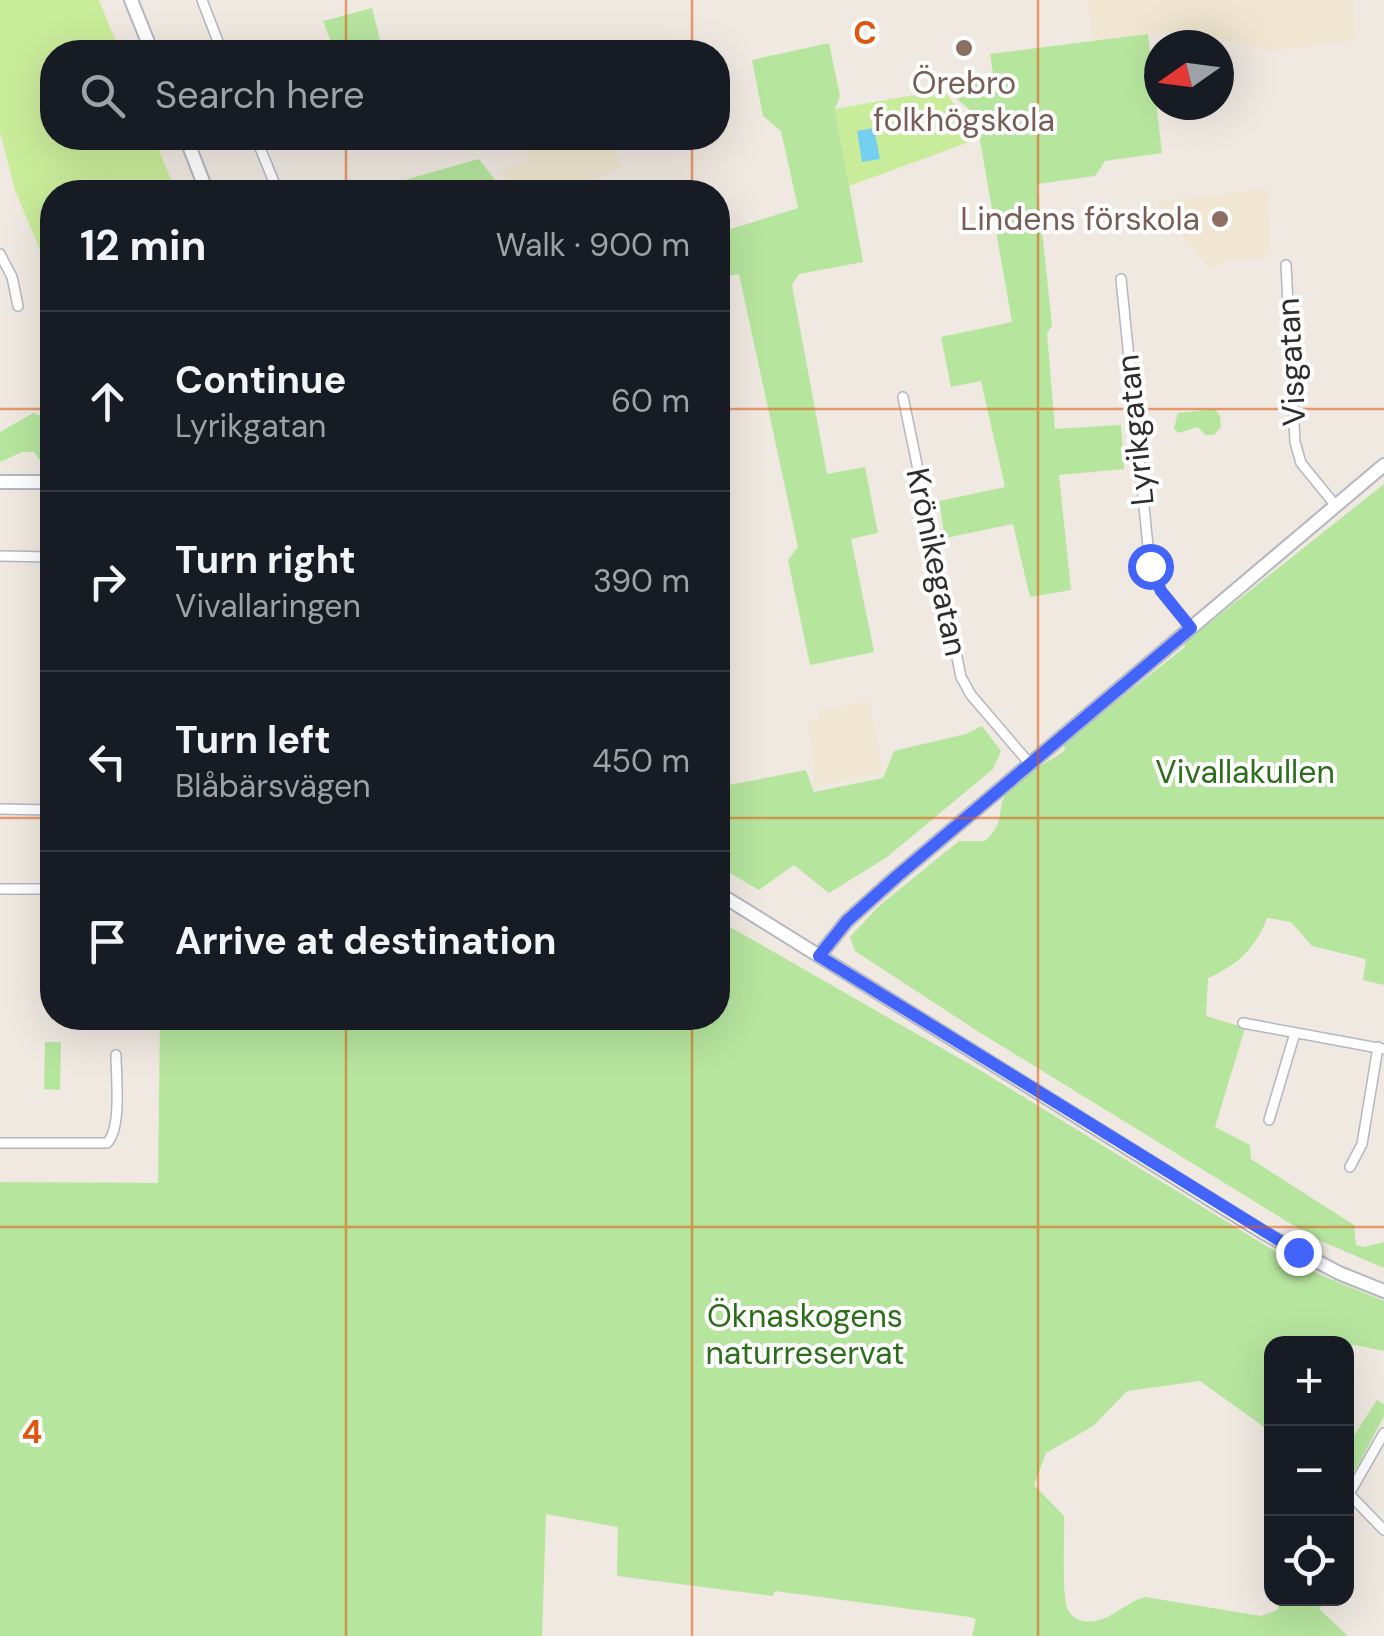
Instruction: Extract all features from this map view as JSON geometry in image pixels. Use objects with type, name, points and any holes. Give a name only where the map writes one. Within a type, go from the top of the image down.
[{"type":"street","points":[[132,0],[147,40]]},
{"type":"street","points":[[202,0],[217,40]]},
{"type":"street","points":[[191,150],[202,180]]},
{"type":"street","points":[[261,150],[273,180]]},
{"type":"street","points":[[0,254],[12,277],[18,306]]},
{"type":"street","name":"Visgatan","points":[[1286,264],[1295,442],[1301,463],[1336,506]]},
{"type":"street","name":"Lyrikgatan","points":[[1120,279],[1150,566],[1161,591],[1191,628]]},
{"type":"street","name":"Krönikegatan","points":[[903,396],[961,677],[1030,764]]},
{"type":"street","points":[[819,956],[862,908],[1384,465]]},
{"type":"street","points":[[0,482],[40,482]]},
{"type":"street","points":[[0,556],[40,557]]},
{"type":"street","points":[[0,809],[40,810]]},
{"type":"street","points":[[0,888],[40,889]]},
{"type":"street","points":[[730,901],[1264,1232],[1339,1274],[1384,1291]]},
{"type":"street","points":[[1243,1024],[1381,1048],[1362,1144],[1350,1168]]},
{"type":"street","points":[[1270,1120],[1295,1033]]},
{"type":"street","points":[[0,1142],[111,1141],[116,1127],[116,1055]]},
{"type":"street","points":[[1354,1483],[1384,1433]]},
{"type":"street","points":[[1354,1499],[1384,1530]]},
{"type":"shaded area","points":[[1088,0],[1353,0],[1354,41],[1272,51],[1234,42],[1234,30],[1144,30],[1144,36],[1093,41]]},
{"type":"shaded area","points":[[526,150],[615,150],[620,167],[594,180],[509,180],[501,169],[529,161]]},
{"type":"shaded area","name":"Lindens förskola","points":[[1268,189],[1269,250],[1260,257],[1226,261],[1210,269],[1157,202]]},
{"type":"shaded area","points":[[869,701],[883,773],[813,787],[815,761],[807,722],[820,719],[819,711]]},
{"type":"green space","points":[[0,0],[99,0],[115,40],[40,40],[40,150],[159,150],[171,180],[40,180],[40,250],[15,190],[0,132]]},
{"type":"green space","points":[[372,8],[380,40],[330,40],[323,21]]},
{"type":"green space","points":[[1144,35],[1144,120],[1158,120],[1162,153],[1105,161],[1095,176],[1037,184],[1052,325],[1047,334],[1055,429],[1121,425],[1124,469],[1059,475],[1071,590],[1030,597],[1013,524],[945,538],[939,501],[1005,487],[981,381],[951,387],[941,337],[1012,322],[979,135],[969,109],[958,100],[952,87],[994,79],[990,54]]},
{"type":"green space","points":[[829,43],[840,96],[835,109],[863,262],[799,274],[792,285],[827,474],[865,467],[878,533],[851,539],[874,652],[810,665],[788,560],[798,547],[739,274],[730,276],[730,229],[798,208],[781,131],[763,116],[752,60]]},
{"type":"green space","points":[[943,90],[964,116],[972,141],[849,186],[835,109]]},
{"type":"green space","points":[[479,159],[495,180],[405,180]]},
{"type":"green space","points":[[1215,409],[1221,427],[1214,435],[1205,435],[1198,427],[1178,433],[1174,428],[1178,413]]},
{"type":"green space","points":[[33,413],[40,416],[40,461],[34,452],[22,452],[0,462],[0,432]]},
{"type":"green space","name":"Vivallakullen","points":[[1384,484],[1384,985],[1363,980],[1366,959],[1312,946],[1291,922],[1267,918],[1244,955],[1208,978],[1206,1016],[1245,1028],[1215,1127],[1250,1145],[1251,1159],[1354,1225],[1356,1245],[1384,1242],[1384,1268],[1314,1238],[979,1032],[855,951],[850,937],[879,906],[959,841],[985,841],[996,828],[1004,798],[1013,786],[1065,750],[1064,743]]},
{"type":"green space","points":[[982,726],[1001,751],[993,769],[887,857],[829,893],[794,865],[759,890],[730,873],[730,785],[806,770],[814,792],[883,778],[894,751],[966,734]]},
{"type":"green space","name":"Öknaskogens naturreservat","points":[[730,927],[978,1069],[1299,1266],[1384,1301],[1384,1351],[1354,1345],[1354,1336],[1264,1336],[1264,1427],[1200,1381],[1127,1391],[1093,1426],[1046,1453],[1034,1485],[1064,1516],[1065,1592],[1068,1610],[1076,1618],[1087,1622],[1102,1619],[1145,1597],[1261,1616],[1279,1606],[1322,1606],[1319,1609],[1348,1636],[972,1636],[976,1619],[970,1617],[775,1591],[773,1596],[617,1576],[618,1527],[546,1514],[542,1636],[0,1636],[0,1182],[158,1183],[160,1030],[730,1030]]},
{"type":"green space","points":[[45,1042],[61,1042],[60,1090],[44,1089]]},
{"type":"green space","points":[[1377,1400],[1384,1404],[1384,1416],[1354,1471],[1355,1434]]},
{"type":"water","points":[[874,128],[880,159],[862,162],[857,131]]},
{"type":"place","name":"Örebro folkhögskola","points":[[964,48]]},
{"type":"place","name":"Lindens förskola","points":[[1220,219]]},
{"type":"route","points":[[1150,566],[1161,591],[1191,628],[896,877],[847,921],[819,956],[1298,1252]]}]
